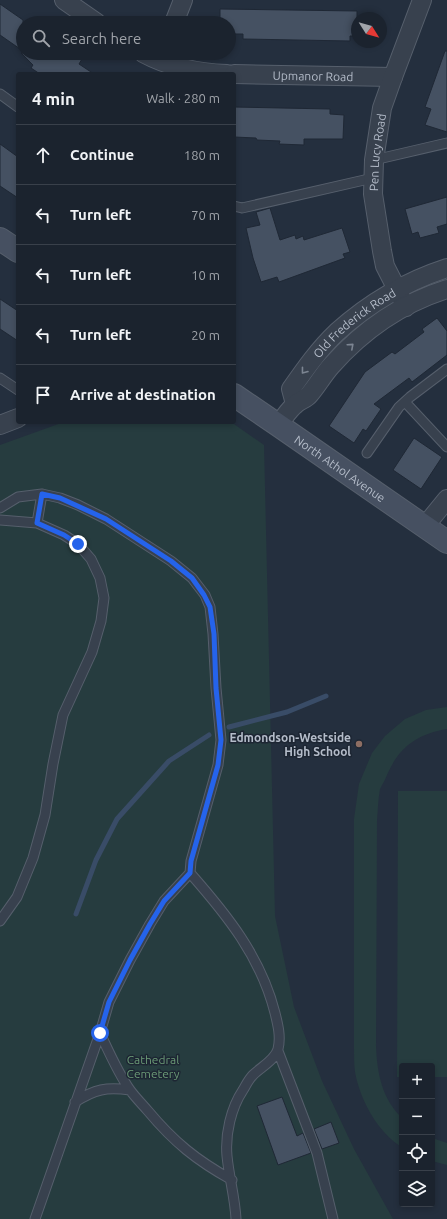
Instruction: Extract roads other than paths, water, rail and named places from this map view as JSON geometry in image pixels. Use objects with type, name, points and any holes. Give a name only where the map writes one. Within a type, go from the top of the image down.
[{"type":"street","points":[[64,0],[87,16]]},
{"type":"street","points":[[177,16],[183,0]]},
{"type":"street","name":"Pen Lucy Road","points":[[406,307],[385,266],[376,217],[374,160],[382,108],[392,77],[422,0]]},
{"type":"street","points":[[164,60],[189,70],[208,72]]},
{"type":"street","name":"Upmanor Road","points":[[236,74],[392,77]]},
{"type":"street","points":[[0,239],[16,250]]},
{"type":"street","name":"Old Frederick Road","points":[[295,404],[290,389],[337,332],[360,314],[397,290],[447,268]]},
{"type":"street","name":"Old Frederick Road","points":[[278,424],[295,404],[308,397],[331,367],[361,337],[406,307],[447,289]]},
{"type":"street","name":"North Athol Avenue","points":[[236,396],[447,542]]},
{"type":"street","points":[[0,425],[16,419]]},
{"type":"street","points":[[425,526],[447,500]]},
{"type":"lane","points":[[0,94],[16,106]]},
{"type":"lane","points":[[374,160],[447,143]]},
{"type":"lane","points":[[236,206],[242,208],[374,178]]},
{"type":"lane","points":[[368,452],[388,421],[399,408],[447,370]]},
{"type":"lane","points":[[0,378],[16,389]]},
{"type":"lane","points":[[405,402],[447,447]]},
{"type":"lane","points":[[37,523],[42,494]]},
{"type":"lane","points":[[0,508],[18,497],[42,494],[60,498],[106,519],[171,561],[192,578],[204,595],[210,607],[214,634],[216,688],[221,740],[218,765],[191,861],[190,873],[164,901],[150,924],[109,1002],[100,1033],[35,1219]]},
{"type":"lane","points":[[0,520],[37,523],[64,535],[78,544],[92,559],[100,578],[104,598],[101,621],[92,652],[64,714],[53,764],[45,815],[33,858],[17,897],[0,921]]},
{"type":"lane","points":[[190,873],[229,919],[242,938],[260,971],[271,997],[280,1042],[278,1051],[270,1061],[252,1076],[242,1091],[233,1110],[228,1131],[227,1155],[232,1180],[236,1219]]},
{"type":"lane","points":[[100,1033],[130,1090],[162,1127],[186,1151],[208,1167],[232,1180]]},
{"type":"lane","points":[[278,1051],[317,1153],[333,1219]]},
{"type":"lane","points":[[75,1102],[90,1093],[112,1088],[130,1090]]},
{"type":"waterway","points":[[229,727],[287,712],[326,696]]},
{"type":"waterway","points":[[76,914],[96,860],[117,819],[169,761],[209,735]]},
{"type":"place","name":"Edmondson-Westside High School","points":[[359,744]]},
{"type":"park label","name":"Cathedral Cemetery","points":[[153,1066]]}]
